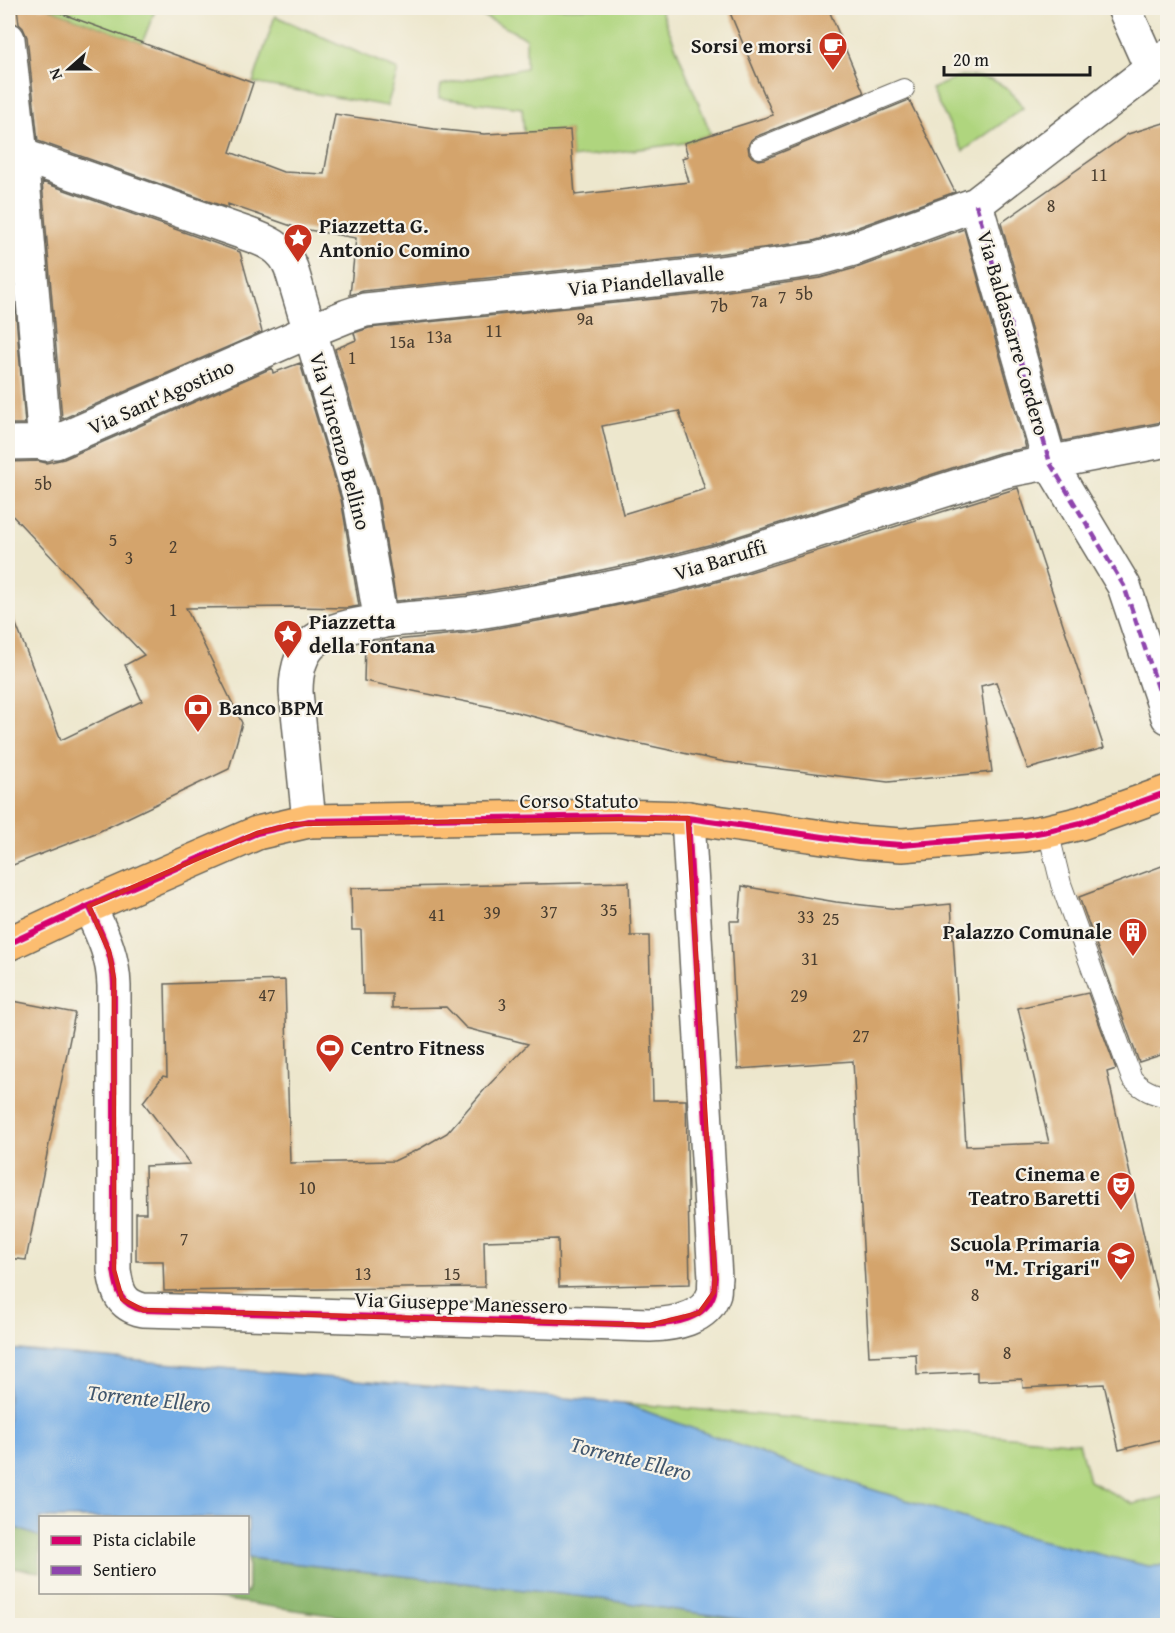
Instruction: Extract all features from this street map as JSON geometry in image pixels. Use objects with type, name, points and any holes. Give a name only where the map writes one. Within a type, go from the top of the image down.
[{"type":"main road","name":"Corso Statuto","points":[[8,944],[257,833],[309,821],[617,816],[688,818],[859,842],[902,844],[1025,835],[1048,831],[1081,823],[1167,792]]},
{"type":"street","points":[[1124,8],[1159,62]]},
{"type":"street","points":[[8,39],[14,156],[45,444]]},
{"type":"street","name":"Via Piandellavalle","points":[[310,331],[365,310],[712,274],[807,261],[853,249],[976,204],[1159,62]]},
{"type":"street","points":[[14,156],[247,234],[273,245],[284,254],[291,268],[310,331]]},
{"type":"street","name":"Via Baldassarre Cordero","points":[[976,204],[1050,463],[1124,586],[1167,717]]},
{"type":"street","name":"Via Sant'Agostino","points":[[8,443],[56,442],[310,331]]},
{"type":"street","name":"Via Vincenzo Bellino","points":[[310,331],[359,495],[381,622]]},
{"type":"street","name":"Via Baruffi","points":[[381,622],[470,613],[643,582],[684,572],[1005,471],[1167,440]]},
{"type":"street","points":[[309,821],[296,692],[296,675],[300,660],[314,641],[322,636],[352,626],[381,622]]},
{"type":"street","name":"Via Giuseppe Manessero","points":[[89,906],[112,963],[114,986],[114,1270],[116,1286],[122,1299],[131,1307],[143,1310],[638,1325],[669,1324],[688,1319],[699,1313],[714,1292],[715,1278],[688,818]]},
{"type":"lane","points":[[760,148],[904,89]]},
{"type":"lane","points":[[1048,831],[1061,884],[1132,1079],[1143,1090],[1167,1097]]},
{"type":"highlighted area","points":[[688,818],[715,1278],[714,1292],[699,1313],[650,1325],[143,1310],[122,1299],[114,1270],[114,979],[109,951],[89,906],[257,833],[294,824]]},
{"type":"green space","points":[[50,8],[156,8],[142,43]]},
{"type":"green space","points":[[467,8],[660,8],[711,134],[684,143],[572,158],[570,130],[524,133],[522,108],[439,98],[441,85],[526,68],[526,38]]},
{"type":"green space","points":[[275,16],[398,70],[387,106],[253,83]]},
{"type":"green space","points":[[961,76],[981,77],[997,82],[1011,92],[1023,108],[963,151],[931,89]]},
{"type":"green space","points":[[623,1403],[1079,1443],[1089,1481],[1133,1504],[1167,1496],[1167,1566],[1148,1566],[1019,1535],[790,1464]]},
{"type":"green space","points":[[8,1525],[39,1537],[39,1572],[8,1567]]},
{"type":"green space","points":[[249,1558],[594,1598],[780,1625],[399,1625],[186,1594],[249,1594]]},
{"type":"water","name":"Torrente Ellero","points":[[8,1349],[623,1403],[790,1464],[1019,1535],[1148,1566],[1167,1566],[1167,1625],[780,1625],[594,1598],[249,1558],[249,1516],[39,1516],[39,1537],[8,1525]]},
{"type":"building","points":[[17,8],[46,8],[253,83],[230,152],[283,172],[324,174],[335,114],[484,134],[570,130],[575,195],[689,182],[682,158],[688,156],[684,143],[773,115],[728,8],[828,8],[864,93],[755,137],[748,146],[749,153],[758,160],[765,159],[909,100],[955,192],[813,241],[710,255],[363,291],[350,295],[356,238],[297,228],[228,204],[228,208],[38,141],[27,37],[19,24]]},
{"type":"building","points":[[1167,122],[1167,421],[1063,441],[1001,223],[1128,134]]},
{"type":"building","points":[[42,182],[240,252],[262,332],[62,419]]},
{"type":"building","points":[[8,219],[25,424],[8,424]]},
{"type":"building","points":[[964,229],[1026,448],[999,453],[720,542],[658,558],[564,578],[469,594],[396,601],[377,490],[335,349],[356,340],[354,333],[369,328],[714,293],[820,278],[859,267]],"holes":[[[679,411],[705,489],[623,514],[602,426]]]},
{"type":"building","points":[[300,363],[341,499],[359,606],[347,608],[186,608],[242,723],[229,769],[98,832],[8,867],[8,609],[10,609],[61,740],[142,701],[125,665],[144,655],[8,511],[8,462],[46,463],[64,459],[272,368],[273,373]]},
{"type":"building","points":[[1018,488],[1104,748],[1028,769],[996,682],[981,686],[992,772],[888,782],[725,762],[618,739],[516,712],[364,681],[365,643],[475,632],[667,595],[731,578]]},
{"type":"building","name":"Palazzo Comunale","points":[[1167,864],[1167,1036],[1161,1055],[1139,1062],[1079,897]]},
{"type":"building","points":[[629,882],[631,936],[649,936],[653,1100],[686,1100],[690,1284],[559,1287],[558,1239],[484,1241],[485,1287],[164,1291],[163,1261],[136,1261],[136,1213],[146,1213],[145,1166],[190,1164],[143,1102],[163,1076],[167,1077],[165,984],[285,980],[290,1163],[394,1161],[447,1133],[528,1044],[466,1028],[446,1007],[392,1008],[392,994],[363,994],[361,930],[352,930],[351,888]]},
{"type":"building","points":[[742,886],[836,902],[898,909],[951,904],[966,1146],[1049,1143],[1018,1008],[1088,993],[1116,1069],[1107,1072],[1167,1338],[1167,1438],[1119,1450],[1104,1384],[1023,1388],[1022,1379],[977,1381],[977,1372],[917,1375],[916,1354],[869,1356],[853,1061],[738,1069],[730,921],[739,921]]},
{"type":"building","points":[[8,1000],[75,1013],[26,1260],[8,1258]]},
{"type":"marked path","points":[[976,204],[1050,463],[1124,586],[1168,717]]},
{"type":"cycle path","points":[[8,944],[257,833],[309,821],[617,816],[688,818],[859,842],[902,845],[1048,831],[1081,823],[1168,792]]},
{"type":"cycle path","points":[[89,906],[112,964],[114,986],[114,1270],[118,1291],[129,1305],[143,1310],[650,1325],[678,1322],[696,1315],[710,1302],[714,1293],[715,1278],[688,818]]},
{"type":"place","name":"Sorsi e morsi","points":[[833,72]]},
{"type":"place","name":"Piazzetta G. Antonio Comino","points":[[298,264]]},
{"type":"place","name":"Piazzetta della Fontana","points":[[288,660]]},
{"type":"place","name":"Banco BPM","points":[[198,734]]},
{"type":"place","name":"Palazzo Comunale","points":[[1133,958]]},
{"type":"place","name":"Centro Fitness","points":[[330,1074]]},
{"type":"place","name":"Cinema e Teatro Baretti","points":[[1121,1212]]},
{"type":"place","name":"Scuola Primaria \"M. Trigari\"","points":[[1121,1282]]}]
